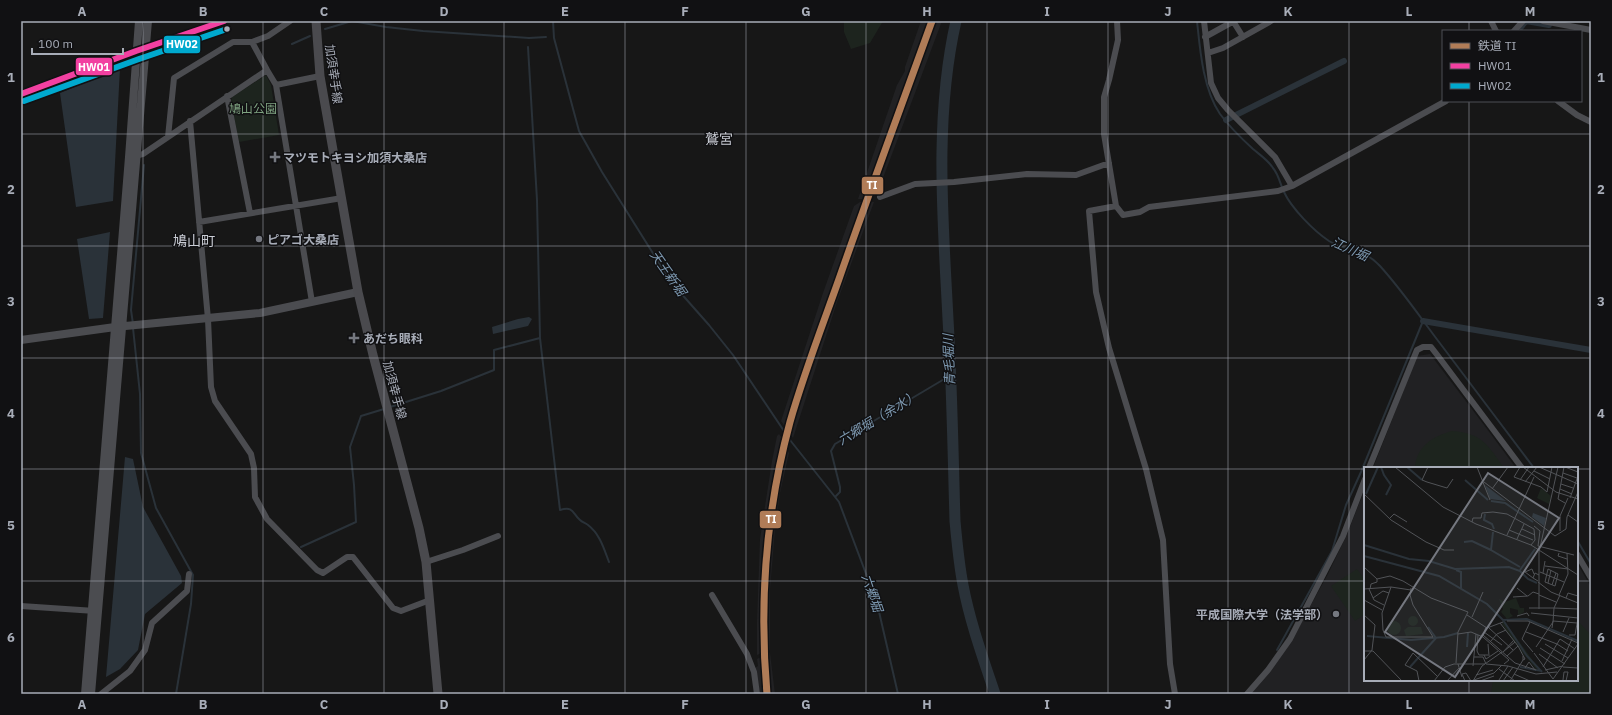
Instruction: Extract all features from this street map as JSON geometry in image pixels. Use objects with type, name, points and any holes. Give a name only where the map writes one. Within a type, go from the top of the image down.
[{"type":"main road","name":"加須幸手線","points":[[316,21],[320,76],[358,292],[373,356],[421,535],[426,562],[438,694]]},
{"type":"street","points":[[133,157],[138,21]]},
{"type":"street","points":[[91,694],[95,611],[118,327],[133,157],[148,21]]},
{"type":"street","points":[[21,94],[146,48],[202,25],[224,21]]},
{"type":"street","points":[[168,137],[174,78],[233,42],[252,42],[268,36],[290,21]]},
{"type":"street","points":[[1117,21],[1118,40],[1104,96],[1104,134],[1116,206],[1123,215],[1140,212],[1150,207],[1278,192],[1292,186],[1444,102]]},
{"type":"street","points":[[1204,21],[1211,83],[1218,98],[1275,157],[1292,186]]},
{"type":"street","points":[[1205,37],[1234,21],[1242,37]]},
{"type":"street","points":[[1208,53],[1223,48],[1271,21]]},
{"type":"street","points":[[1491,21],[1496,30]]},
{"type":"street","points":[[1515,30],[1523,21]]},
{"type":"street","points":[[1543,21],[1591,30]]},
{"type":"street","points":[[252,42],[276,85],[312,302]]},
{"type":"street","points":[[133,157],[143,154],[267,70]]},
{"type":"street","points":[[276,85],[320,76]]},
{"type":"street","points":[[227,96],[250,213]]},
{"type":"street","points":[[1559,102],[1577,115],[1591,122]]},
{"type":"street","points":[[190,121],[208,319],[211,387],[215,401],[251,454],[254,468],[255,497],[267,518],[317,570],[323,573],[347,557],[353,557],[393,608],[401,611],[430,600]]},
{"type":"street","points":[[880,197],[911,185],[1027,174],[1076,175],[1109,163]]},
{"type":"street","points":[[199,222],[342,198]]},
{"type":"street","points":[[1116,206],[1090,211],[1096,292],[1109,348],[1146,469],[1163,540],[1170,664],[1175,694]]},
{"type":"street","points":[[21,340],[118,327],[260,313],[358,292]]},
{"type":"street","points":[[1369,467],[1417,350],[1423,347],[1431,348],[1438,356],[1521,467]]},
{"type":"street","points":[[1247,694],[1268,670],[1293,632],[1338,548],[1364,482]]},
{"type":"street","points":[[426,562],[463,550],[498,536]]},
{"type":"street","points":[[1578,556],[1591,578]]},
{"type":"street","points":[[101,694],[130,671],[145,650],[152,623],[188,591],[189,574]]},
{"type":"street","points":[[712,595],[747,654],[754,672],[757,694]]},
{"type":"street","points":[[21,606],[95,611]]},
{"type":"street","points":[[85,694],[95,611]]},
{"type":"shaded area","points":[[921,21],[942,21],[877,194],[871,199],[858,199],[897,85],[905,71],[905,67]]},
{"type":"shaded area","points":[[120,68],[113,201],[76,207],[60,93]]},
{"type":"shaded area","points":[[860,202],[874,202],[837,302],[793,438],[781,421],[823,293],[854,206]]},
{"type":"shaded area","points":[[110,232],[103,318],[89,319],[77,239]]},
{"type":"shaded area","points":[[529,317],[532,319],[528,326],[493,334],[492,327]]},
{"type":"shaded area","points":[[1430,354],[1515,467],[1373,467],[1417,356]]},
{"type":"shaded area","points":[[779,434],[786,444],[786,449],[789,453],[780,493],[775,529],[770,589],[770,650],[757,655],[760,539],[772,461],[777,436]]},
{"type":"shaded area","points":[[125,457],[133,459],[143,507],[181,576],[182,583],[145,614],[138,650],[120,669],[106,677]]},
{"type":"shaded area","name":"平成国際大学（法学部）","points":[[1364,491],[1364,681],[1578,681],[1578,565],[1591,587],[1591,694],[1250,694],[1291,641],[1328,574],[1348,532]]},
{"type":"shaded area","points":[[770,653],[775,694],[760,694],[755,668],[758,666],[757,659]]},
{"type":"green space","points":[[844,21],[883,21],[870,43],[851,49],[844,32]]},
{"type":"green space","name":"鳩山公園","points":[[266,75],[271,85],[279,135],[239,142],[231,101],[232,97]]},
{"type":"green space","points":[[1452,431],[1471,434],[1488,447],[1503,467],[1415,467],[1416,461],[1422,448],[1432,439]]},
{"type":"green space","points":[[1357,569],[1364,579],[1364,615],[1355,621],[1331,586]]},
{"type":"green space","points":[[1578,621],[1591,635],[1591,694],[1491,694],[1493,681],[1578,681]]},
{"type":"waterway","points":[[325,29],[352,21],[423,31],[529,38],[546,37]]},
{"type":"waterway","name":"天王新堀","points":[[553,21],[554,38],[579,131],[602,172],[671,282],[733,355],[790,440],[839,502],[877,603],[898,694]]},
{"type":"waterway","name":"青毛堀川","points":[[956,21],[949,58],[942,132],[944,244],[955,521],[960,569],[969,613],[995,694]]},
{"type":"waterway","name":"江川堀","points":[[1197,21],[1203,69],[1214,104],[1220,114],[1240,137],[1271,165],[1277,174],[1288,199],[1310,226],[1336,245],[1367,255],[1388,275],[1533,467]]},
{"type":"waterway","points":[[1521,27],[1526,21],[1549,25]]},
{"type":"waterway","points":[[292,44],[310,36]]},
{"type":"waterway","points":[[390,407],[441,391],[494,370],[494,350],[540,338],[537,200],[528,47]]},
{"type":"waterway","points":[[1226,120],[1344,61]]},
{"type":"waterway","points":[[133,324],[131,310],[144,165]]},
{"type":"waterway","points":[[1277,650],[1332,551],[1346,505],[1423,321]]},
{"type":"waterway","points":[[1423,321],[1591,350]]},
{"type":"waterway","points":[[133,328],[140,394],[141,453],[156,508],[193,575],[191,604],[176,694]]},
{"type":"waterway","points":[[540,338],[560,510],[568,509],[572,511],[581,521],[588,525],[596,533],[609,562]]},
{"type":"waterway","name":"六郷堀（余水）","points":[[836,496],[840,492],[840,487],[831,451],[835,444],[950,377]]},
{"type":"waterway","points":[[301,547],[356,522],[350,447],[361,416],[384,409]]},
{"type":"waterway","name":"江川堀","points":[[1578,542],[1591,564]]},
{"type":"rail line","name":"TI","points":[[767,694],[764,626],[766,557],[775,489],[790,422],[813,350],[932,21]]},
{"type":"transit line","name":"HW01","points":[[21,94],[136,51],[224,21]]},
{"type":"transit line","name":"HW02","points":[[24,101],[227,29]]},
{"type":"place","name":"マツモトキヨシ加須大桑店","points":[[275,157]]},
{"type":"place","name":"ピアゴ大桑店","points":[[259,239]]},
{"type":"place","name":"あだち眼科","points":[[354,338]]},
{"type":"place","name":"平成国際大学（法学部）","points":[[1336,614]]},
{"type":"district","name":"鷲宮","points":[[719,139]]},
{"type":"district","name":"鳩山町","points":[[194,241]]},
{"type":"water label","name":"六郷堀","points":[[872,593]]}]
